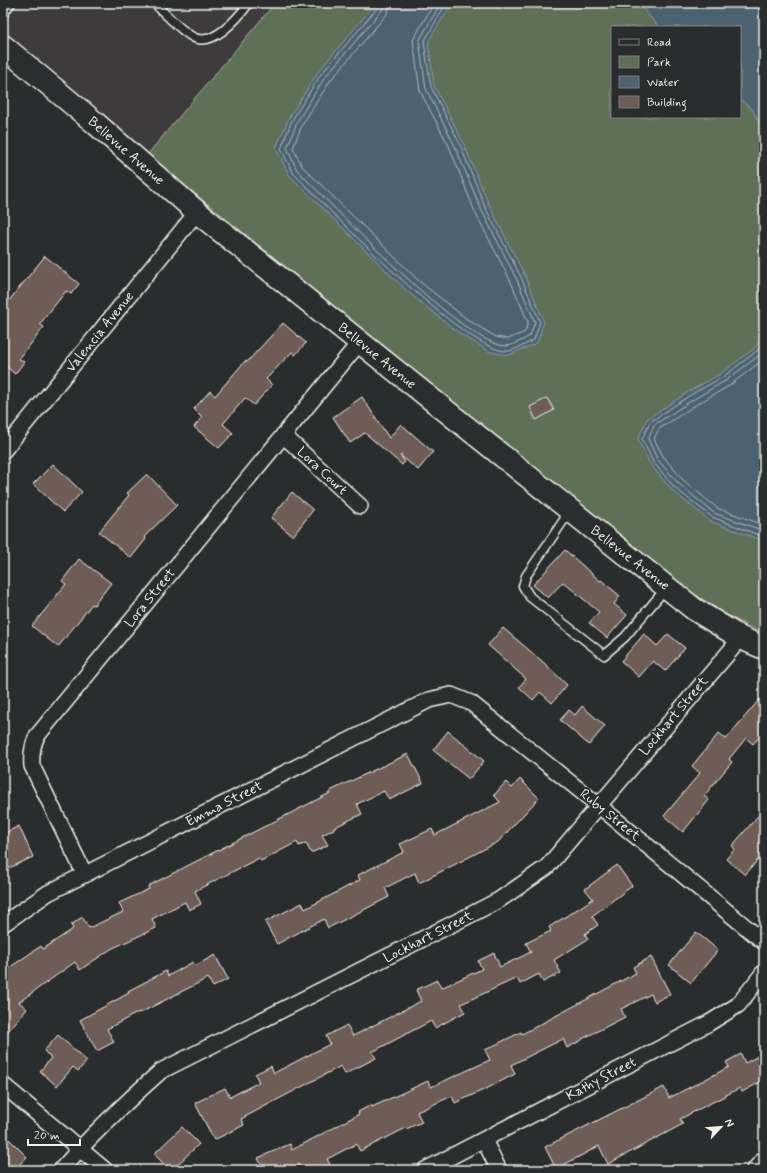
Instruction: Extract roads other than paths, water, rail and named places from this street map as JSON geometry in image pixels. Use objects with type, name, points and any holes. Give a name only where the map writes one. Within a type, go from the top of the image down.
[{"type":"street","name":"Bellevue Avenue","points":[[5,52],[94,122],[197,212],[359,343],[694,609],[741,638],[764,648]]},
{"type":"street","name":"Valencia Avenue","points":[[3,451],[197,212]]},
{"type":"street","name":"Lora Street","points":[[85,875],[32,766],[31,755],[33,743],[47,723],[359,343]]},
{"type":"street","name":"Lora Court","points":[[283,435],[360,506]]},
{"type":"street","name":"Lockhart Street","points":[[62,1170],[80,1149],[124,1104],[161,1071],[499,900],[547,867],[741,638]]},
{"type":"street","name":"Emma Street","points":[[3,924],[48,893],[429,700],[451,695]]},
{"type":"street","name":"Ruby Street","points":[[451,695],[471,703],[598,805],[764,942]]},
{"type":"street","name":"Kathy Street","points":[[425,1170],[709,1023],[738,1005],[764,972]]},
{"type":"street","points":[[3,1085],[105,1170]]},
{"type":"street","points":[[484,1140],[499,1170]]},
{"type":"street","points":[[754,1170],[764,1159]]},
{"type":"lane","points":[[3,14],[11,3]]},
{"type":"lane","points":[[154,3],[191,36],[200,40],[214,37],[240,16],[249,3]]},
{"type":"lane","points":[[570,510],[526,576],[523,586],[530,597],[604,655],[625,637],[667,587]]},
{"type":"water","points":[[376,3],[460,3],[448,9],[428,42],[434,86],[462,140],[489,205],[525,276],[544,322],[537,343],[509,355],[490,352],[459,333],[409,293],[289,175],[276,148],[289,118],[318,72]]},
{"type":"water","points":[[638,3],[764,3],[764,131],[752,109],[741,100],[741,26],[658,26]]},
{"type":"water","points":[[764,332],[764,541],[710,521],[673,491],[650,464],[638,439],[647,419],[690,391],[720,374],[756,347]]}]
